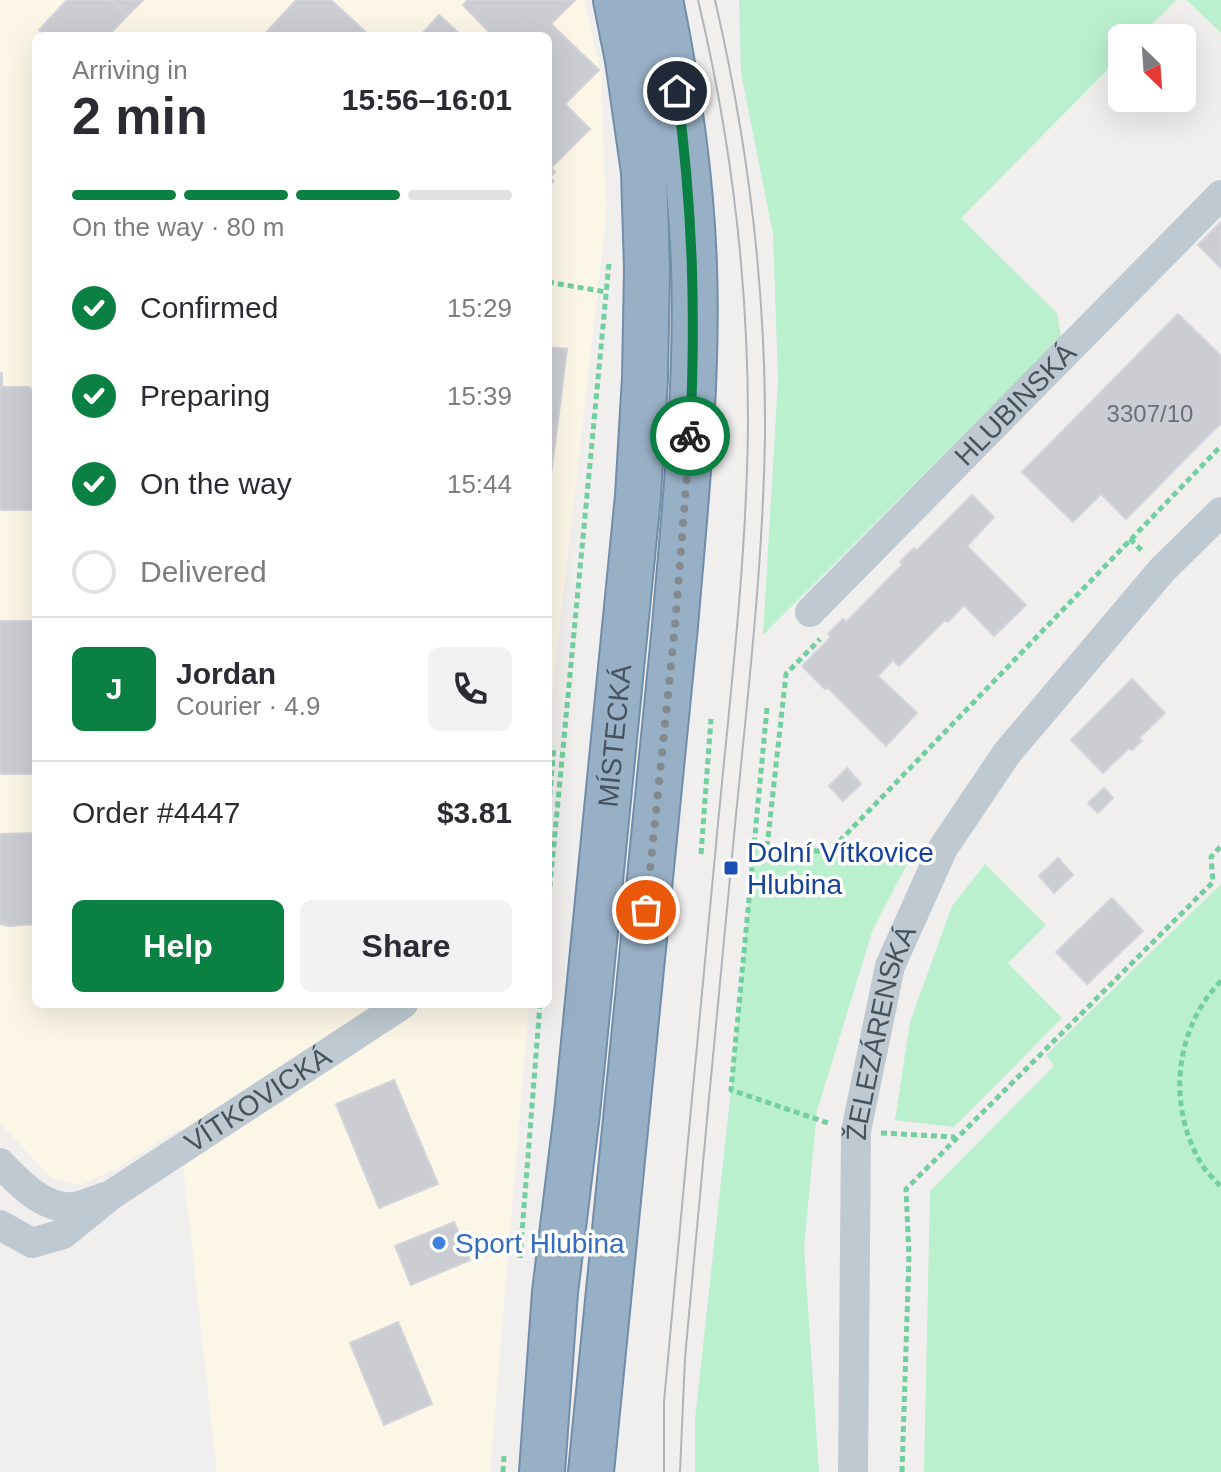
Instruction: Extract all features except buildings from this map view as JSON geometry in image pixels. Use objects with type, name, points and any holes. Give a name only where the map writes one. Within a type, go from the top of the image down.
[{"type":"highway","name":"MÍSTECKÁ","points":[[542,1472],[555,1292],[577,1113],[638,496],[645,378],[647,269],[644,172],[616,0]]},
{"type":"highway","name":"MÍSTECKÁ","points":[[591,1472],[675,626],[694,363],[694,267],[688,175],[673,62],[660,0]]},
{"type":"street","name":"HLUBINSKÁ","points":[[810,612],[1221,195]]},
{"type":"street","name":"ŽELEZÁRENSKÁ","points":[[853,1472],[856,1131],[890,966],[943,848],[1007,753],[1162,570],[1221,512]]},
{"type":"street","name":"VÍTKOVICKÁ","points":[[0,1225],[32,1243],[63,1234],[111,1195],[397,1008]]},
{"type":"street","name":"VÍTKOVICKÁ","points":[[0,1163],[22,1186],[45,1200],[73,1207],[111,1195]]},
{"type":"path","points":[[552,834],[609,260]]},
{"type":"path","points":[[552,283],[606,292]]},
{"type":"path","points":[[754,846],[829,852],[1221,446]]},
{"type":"path","points":[[767,847],[786,674],[828,630],[810,612]]},
{"type":"path","points":[[767,708],[731,1090],[856,1131],[956,1137]]},
{"type":"path","points":[[701,854],[711,719]]},
{"type":"path","points":[[552,769],[554,746]]},
{"type":"path","points":[[902,1472],[909,1255],[906,1189],[1213,882],[1211,857],[1221,846]]},
{"type":"path","points":[[1221,981],[1194,1019],[1182,1053],[1179,1089],[1186,1131],[1202,1164],[1221,1187]]},
{"type":"path","points":[[520,1266],[540,1008]]},
{"type":"path","points":[[503,1472],[506,1440]]},
{"type":"shaded area","points":[[0,0],[584,0],[601,71],[606,218],[552,696],[552,32],[32,32],[32,1008],[529,1008],[490,1472],[217,1472],[179,1129],[116,1169],[80,1185],[51,1178],[0,1123]]},
{"type":"green space","points":[[739,0],[1176,0],[1153,24],[1108,24],[1108,69],[961,218],[1057,313],[1061,337],[763,635],[778,380],[773,234],[741,73]]},
{"type":"green space","points":[[1187,0],[1221,0],[1221,33]]},
{"type":"green space","points":[[754,846],[829,852],[914,851],[873,929],[817,1111],[804,1247],[819,1472],[695,1472],[695,1419]]},
{"type":"green space","points":[[985,864],[1046,925],[1008,963],[1062,1018],[954,1127],[895,1120],[910,1022],[952,906]]},
{"type":"green space","points":[[1221,884],[1221,1472],[924,1472],[930,1191],[1054,1066],[1046,1055]]},
{"type":"tram line","points":[[664,1472],[664,1402],[736,633],[747,474],[747,368],[741,262],[720,104],[698,0]]},
{"type":"tram line","points":[[680,1472],[685,1358],[764,486],[762,325],[753,216],[737,108],[715,0]]},
{"type":"way so far","points":[[646,910],[675,626],[690,436]]},
{"type":"place","name":"Dolní Vítkovice Hlubina","points":[[731,868]]},
{"type":"place","name":"Sport Hlubina","points":[[439,1243]]},
{"type":"route","points":[[677,91],[688,175],[694,267],[690,436]]}]
